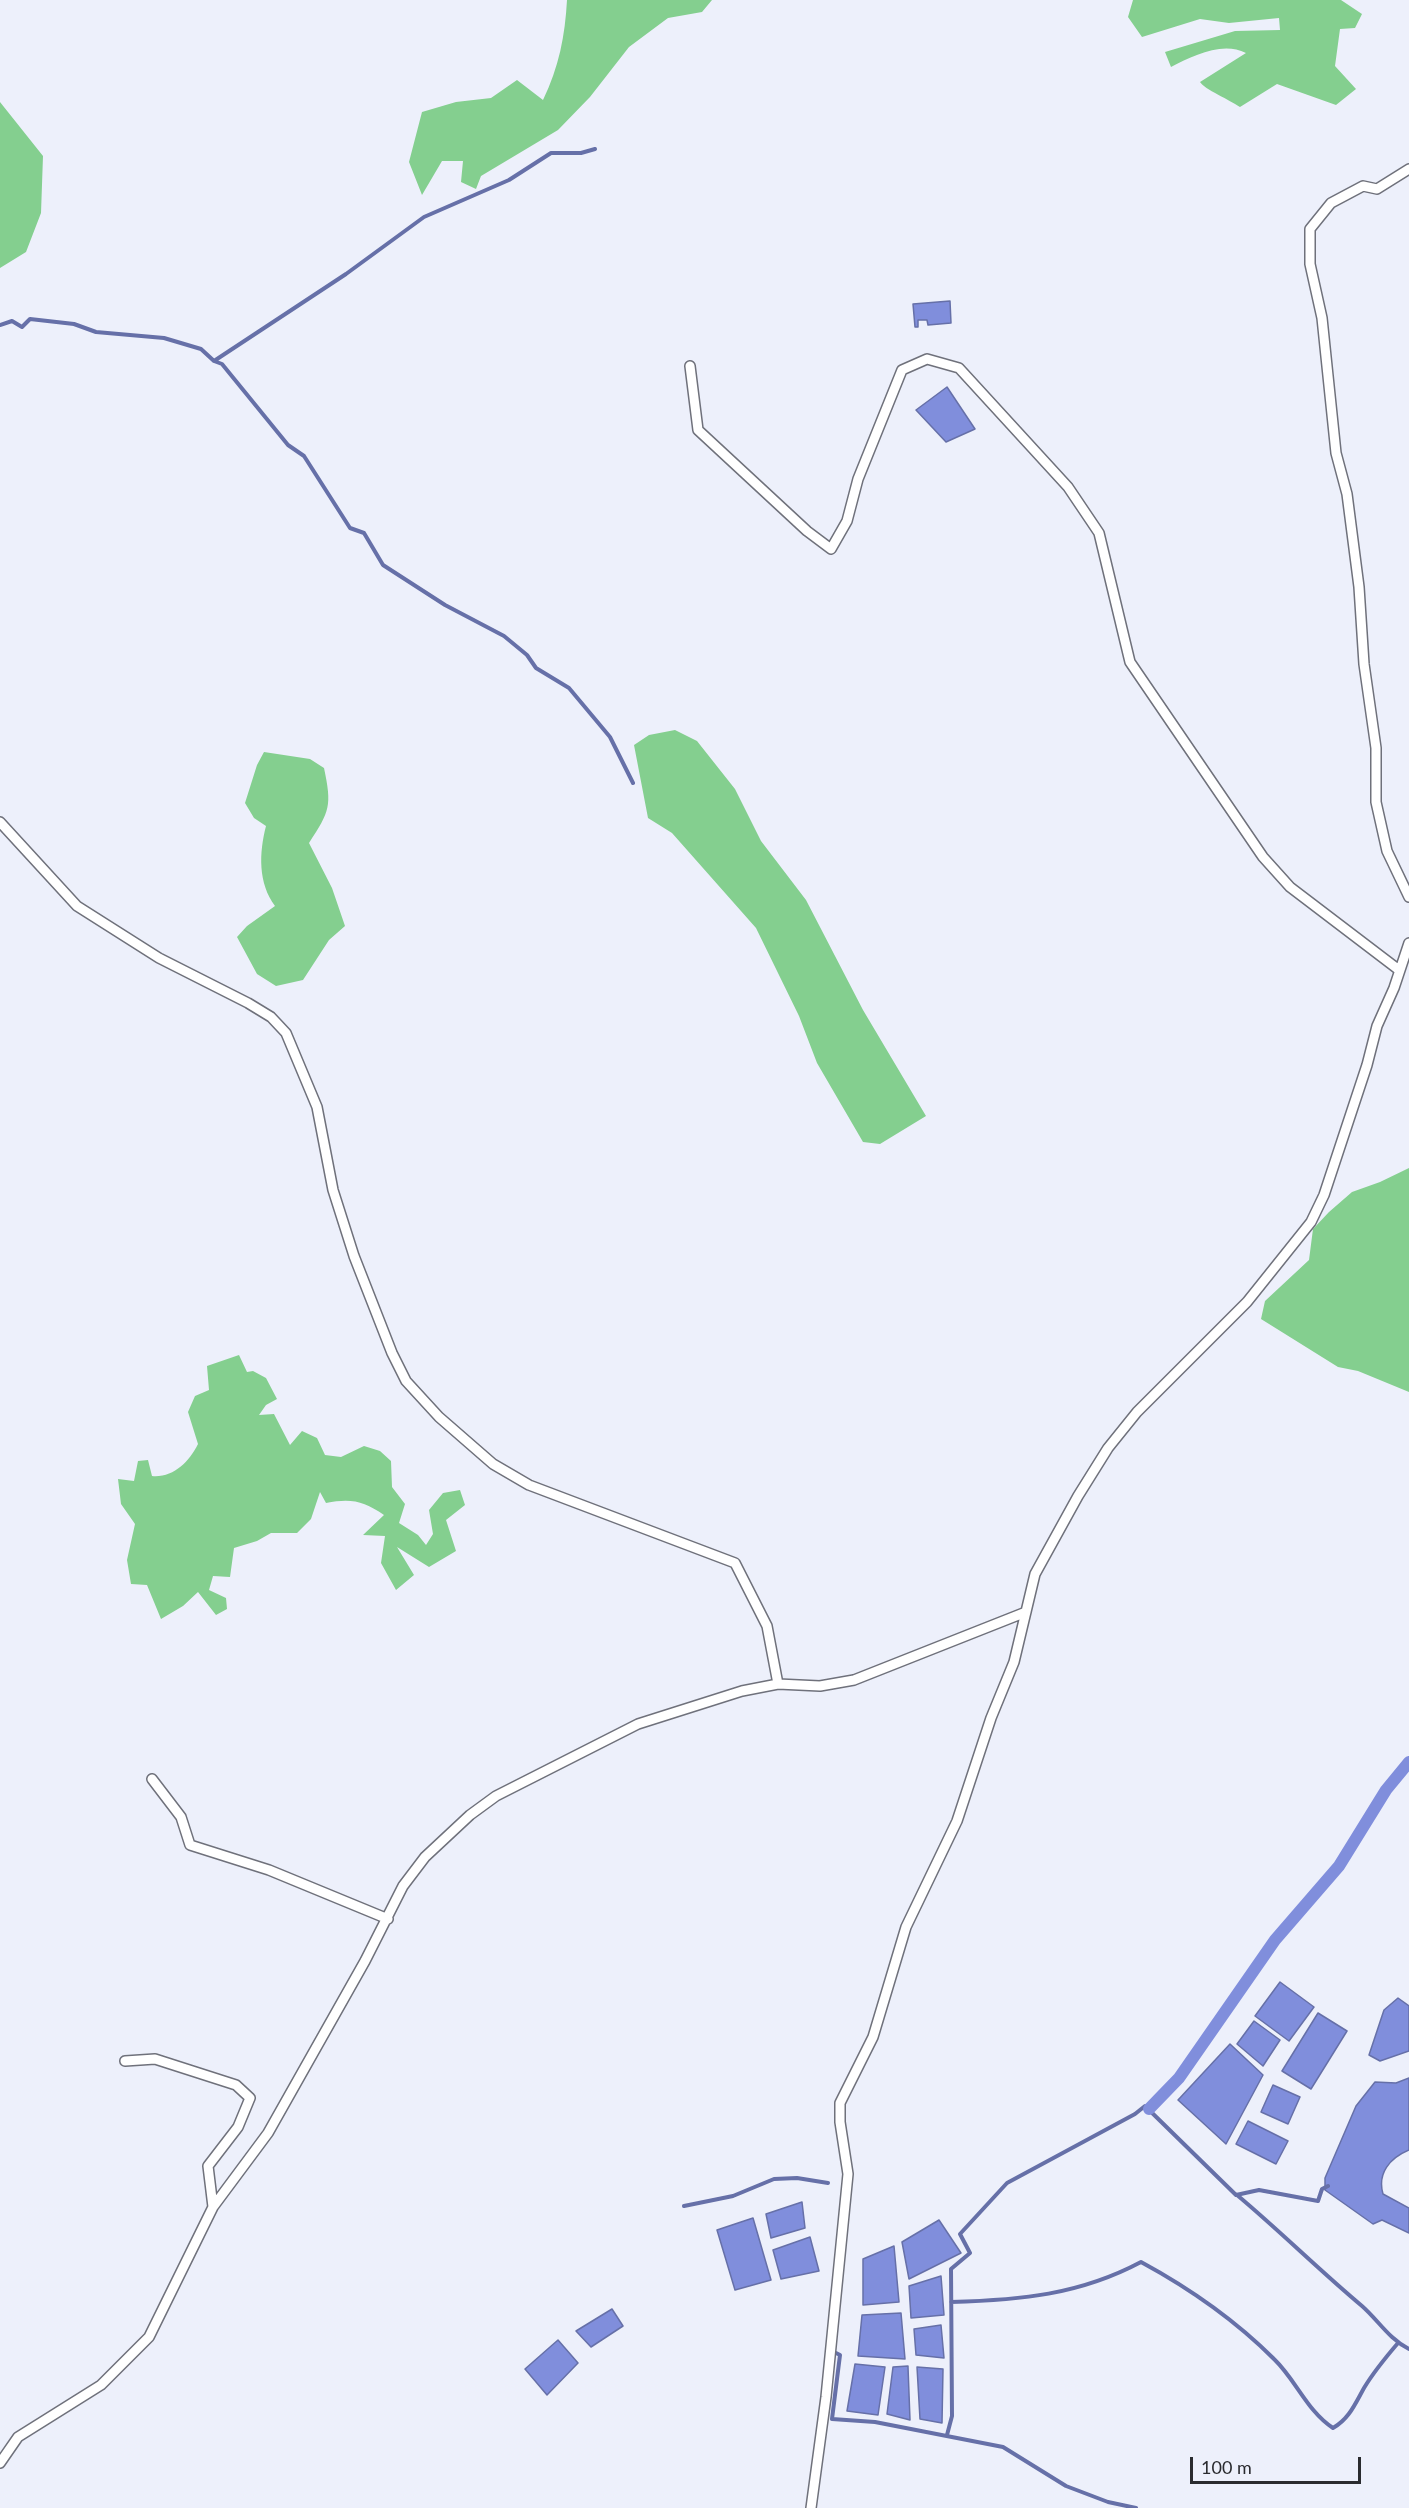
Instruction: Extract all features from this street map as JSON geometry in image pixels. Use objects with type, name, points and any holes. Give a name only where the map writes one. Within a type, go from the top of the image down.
[{"type":"street","points":[[1409,169],[1377,189],[1363,186],[1331,203],[1310,229],[1310,264],[1322,318],[1336,453],[1347,494],[1359,588],[1364,664],[1376,748],[1377,802],[1387,851],[1409,897]]},
{"type":"street","points":[[690,366],[698,430],[807,531],[831,549],[848,521],[858,479],[902,370],[927,359],[959,368],[1068,487],[1099,533],[1130,662],[1263,857],[1278,875],[1310,903],[1399,970]]},
{"type":"street","points":[[0,822],[77,906],[159,958],[248,1003],[270,1017],[286,1034],[317,1107],[333,1190],[354,1256],[392,1353],[406,1381],[462,1438],[494,1464],[529,1485],[735,1563],[766,1626],[778,1684]]},
{"type":"street","points":[[811,2508],[826,2397],[848,2174],[840,2122],[840,2103],[873,2037],[906,1927],[957,1821],[991,1719],[1014,1662],[1035,1574],[1078,1496],[1108,1448],[1137,1412],[1247,1302],[1311,1222],[1324,1195],[1367,1065],[1377,1026],[1409,943]]},
{"type":"street","points":[[0,2463],[18,2437],[100,2385],[149,2337],[213,2207],[268,2133],[388,1919],[403,1886],[425,1857],[453,1829],[496,1796],[638,1724],[742,1691],[778,1684],[820,1686],[854,1680],[1026,1612]]},
{"type":"street","points":[[152,1779],[181,1817],[190,1845],[269,1870],[388,1919]]},
{"type":"street","points":[[125,2061],[155,2059],[236,2085],[250,2098],[238,2127],[208,2166],[213,2207]]},
{"type":"green space","points":[[567,0],[712,0],[702,12],[668,18],[629,47],[590,97],[558,130],[481,176],[476,189],[461,182],[463,161],[442,161],[422,195],[409,162],[422,112],[456,102],[491,98],[517,80],[543,100],[560,51]]},
{"type":"green space","points":[[1133,0],[1341,0],[1362,14],[1355,28],[1340,29],[1335,66],[1356,89],[1336,105],[1277,84],[1240,107],[1200,82],[1246,53],[1218,49],[1171,67],[1165,52],[1235,31],[1280,30],[1279,18],[1229,23],[1200,19],[1142,37],[1128,17]]},
{"type":"green space","points":[[0,102],[43,156],[41,213],[26,252],[0,268]]},
{"type":"green space","points":[[675,730],[697,741],[735,789],[761,841],[806,900],[863,1010],[926,1116],[880,1144],[863,1142],[817,1063],[799,1016],[756,928],[672,833],[648,818],[634,745],[649,735]]},
{"type":"green space","points":[[264,752],[310,759],[324,768],[328,791],[327,808],[309,843],[332,888],[345,926],[329,940],[303,980],[276,986],[257,974],[237,937],[247,926],[275,906],[265,888],[263,878],[261,857],[266,826],[254,818],[245,803],[257,765]]},
{"type":"green space","points":[[1409,1168],[1409,1392],[1358,1371],[1338,1367],[1261,1319],[1265,1301],[1309,1260],[1313,1229],[1329,1212],[1352,1192]]},
{"type":"green space","points":[[239,1355],[247,1372],[253,1371],[266,1378],[277,1399],[266,1405],[259,1415],[274,1414],[290,1445],[302,1431],[317,1438],[325,1455],[341,1457],[364,1446],[380,1451],[391,1461],[392,1487],[405,1504],[399,1523],[418,1535],[426,1545],[433,1534],[429,1510],[443,1493],[460,1490],[465,1505],[446,1520],[456,1551],[429,1567],[397,1547],[414,1575],[396,1590],[381,1563],[385,1536],[363,1535],[384,1515],[357,1502],[326,1503],[320,1492],[311,1519],[297,1533],[271,1533],[257,1541],[234,1548],[230,1577],[213,1576],[209,1590],[226,1598],[227,1609],[216,1615],[198,1592],[183,1606],[161,1619],[147,1585],[131,1584],[127,1560],[135,1524],[121,1504],[118,1479],[134,1481],[138,1461],[148,1460],[152,1476],[173,1472],[185,1463],[198,1444],[188,1412],[195,1396],[209,1390],[207,1366]]},
{"type":"water","points":[[950,301],[951,323],[928,325],[927,320],[918,320],[918,327],[915,327],[913,304]]},
{"type":"water","points":[[947,387],[975,429],[946,442],[916,410]]},
{"type":"water","points":[[1280,1982],[1314,2007],[1289,2041],[1255,2016]]},
{"type":"water","points":[[1398,1998],[1409,2006],[1409,2051],[1380,2061],[1369,2055],[1384,2010]]},
{"type":"water","points":[[1318,2013],[1347,2031],[1311,2089],[1282,2071]]},
{"type":"water","points":[[1254,2021],[1280,2040],[1263,2066],[1237,2044]]},
{"type":"water","points":[[1230,2044],[1263,2075],[1226,2144],[1178,2100]]},
{"type":"water","points":[[1409,2078],[1409,2150],[1396,2157],[1387,2167],[1382,2186],[1383,2194],[1409,2208],[1409,2233],[1382,2220],[1373,2224],[1325,2190],[1325,2178],[1356,2106],[1375,2082],[1396,2083]]},
{"type":"water","points":[[1273,2085],[1300,2097],[1288,2124],[1261,2112]]},
{"type":"water","points":[[1248,2121],[1288,2141],[1276,2164],[1236,2144]]},
{"type":"water","points":[[802,2202],[805,2228],[771,2238],[766,2214]]},
{"type":"water","points":[[753,2218],[771,2280],[735,2290],[717,2230]]},
{"type":"water","points":[[939,2220],[961,2253],[909,2279],[902,2242]]},
{"type":"water","points":[[810,2237],[819,2271],[781,2279],[773,2250]]},
{"type":"water","points":[[894,2246],[899,2302],[863,2305],[863,2259]]},
{"type":"water","points":[[941,2276],[944,2315],[911,2318],[909,2286]]},
{"type":"water","points":[[612,2309],[623,2326],[591,2347],[576,2331]]},
{"type":"water","points":[[901,2313],[905,2359],[858,2356],[862,2315]]},
{"type":"water","points":[[941,2325],[944,2358],[916,2355],[914,2329]]},
{"type":"water","points":[[558,2340],[578,2363],[547,2395],[525,2369]]},
{"type":"water","points":[[855,2364],[885,2367],[878,2415],[847,2411]]},
{"type":"water","points":[[908,2366],[910,2420],[887,2414],[893,2367]]},
{"type":"water","points":[[917,2367],[943,2369],[942,2423],[920,2419]]},
{"type":"waterway","points":[[214,361],[346,274],[424,217],[509,180],[551,153],[581,153],[595,149]]},
{"type":"waterway","points":[[0,325],[12,321],[22,327],[30,319],[74,324],[96,332],[164,338],[201,349],[214,361],[222,364],[288,445],[304,456],[350,528],[364,533],[383,565],[445,605],[504,636],[527,655],[536,668],[569,688],[610,737],[633,783]]},
{"type":"waterway","points":[[1149,2109],[1179,2078],[1275,1940],[1339,1866],[1386,1790],[1409,1762]]},
{"type":"waterway","points":[[947,2435],[952,2416],[951,2269],[970,2253],[960,2234],[1007,2183],[1135,2114],[1145,2106],[1236,2195],[1259,2190],[1318,2201],[1322,2189],[1328,2186]]},
{"type":"waterway","points":[[684,2206],[733,2196],[774,2179],[797,2178],[828,2183]]},
{"type":"waterway","points":[[1237,2195],[1362,2306],[1395,2340],[1409,2349]]},
{"type":"waterway","points":[[951,2302],[1001,2300],[1049,2294],[1095,2282],[1141,2262],[1194,2294],[1244,2331],[1282,2367],[1316,2413],[1333,2428],[1347,2416],[1371,2377],[1398,2343]]},
{"type":"waterway","points":[[836,2353],[840,2355],[832,2419],[875,2422],[1003,2447],[1066,2486],[1108,2502],[1136,2508]]}]
